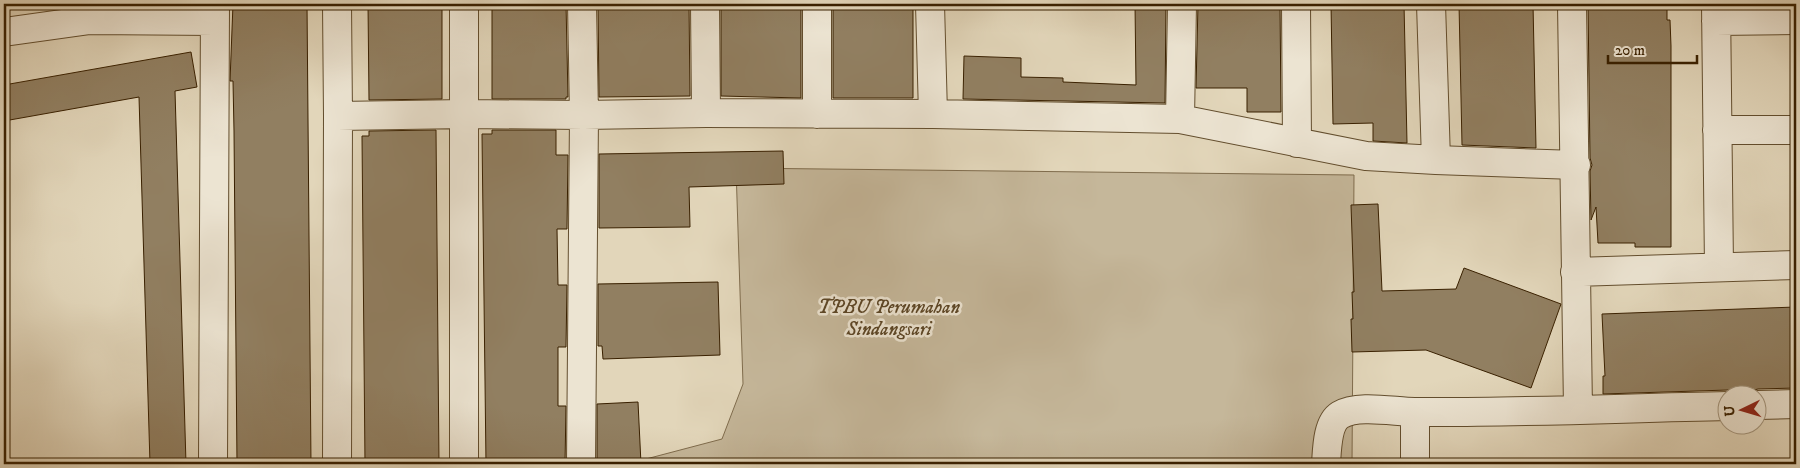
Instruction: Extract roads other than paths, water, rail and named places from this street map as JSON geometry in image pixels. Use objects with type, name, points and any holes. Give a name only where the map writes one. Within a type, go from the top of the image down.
[{"type":"street","points":[[336,4],[338,116],[337,464]]},
{"type":"street","points":[[464,4],[464,464]]},
{"type":"street","points":[[581,464],[584,115],[582,4]]},
{"type":"street","points":[[705,4],[706,113]]},
{"type":"street","points":[[817,4],[817,114]]},
{"type":"street","points":[[930,4],[933,114]]},
{"type":"street","points":[[1180,119],[1182,4]]},
{"type":"street","points":[[1296,4],[1297,144]]},
{"type":"street","points":[[1431,4],[1436,160]]},
{"type":"street","points":[[1572,4],[1576,164],[1575,272],[1578,409]]},
{"type":"street","points":[[4,32],[90,12],[215,12],[213,464]]},
{"type":"street","points":[[1719,267],[1716,12],[1796,20]]},
{"type":"street","points":[[338,116],[706,113],[933,114],[1180,119],[1297,144],[1366,156],[1576,164]]},
{"type":"street","points":[[1717,130],[1796,130]]},
{"type":"street","points":[[1575,272],[1796,265]]},
{"type":"street","points":[[1768,405],[1796,404]]},
{"type":"street","points":[[1326,464],[1333,422],[1340,414],[1358,410],[1414,412],[1718,406]]},
{"type":"street","points":[[1414,412],[1415,464]]},
{"type":"park label","name":"TPBU Perumahan Sindangsari","points":[[889,317]]}]
